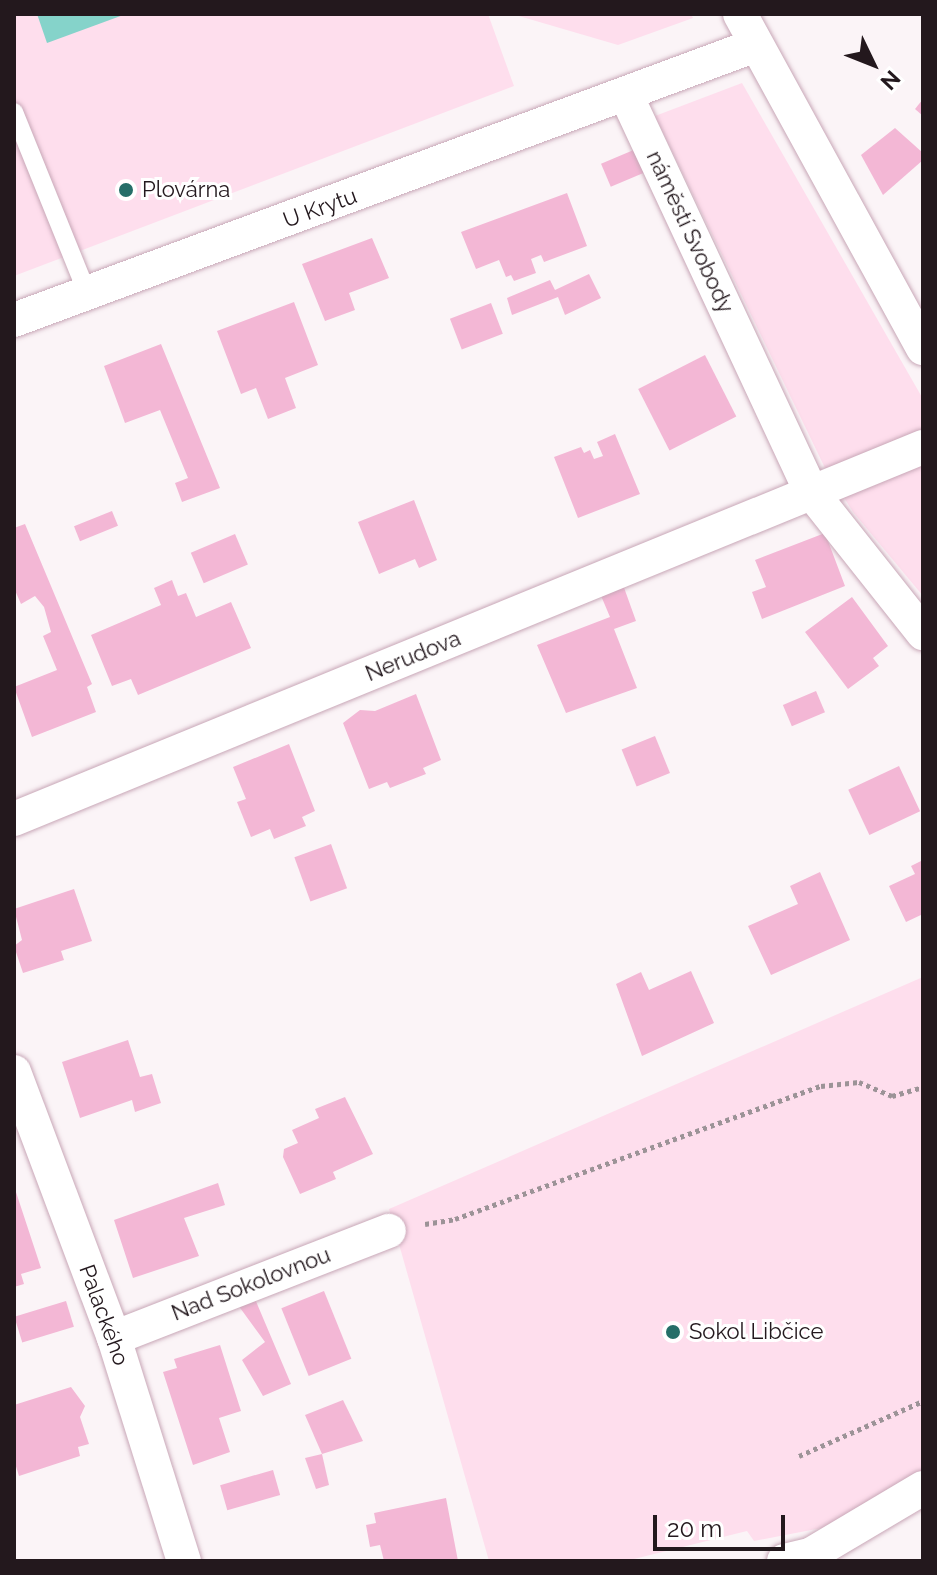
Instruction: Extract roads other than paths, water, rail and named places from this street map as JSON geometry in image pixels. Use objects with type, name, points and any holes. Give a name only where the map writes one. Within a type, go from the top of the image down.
[{"type":"street","points":[[740,14],[753,46],[923,348]]},
{"type":"street","points":[[626,95],[753,46]]},
{"type":"street","name":"U Krytu","points":[[14,320],[626,95]]},
{"type":"street","name":"náměstí Svobody","points":[[626,95],[812,493],[923,633]]},
{"type":"street","points":[[812,493],[923,447]]},
{"type":"street","name":"Nerudova","points":[[14,819],[812,493]]},
{"type":"street","name":"Palackého","points":[[14,1072],[114,1338],[184,1561]]},
{"type":"street","name":"Nad Sokolovnou","points":[[114,1338],[389,1231]]},
{"type":"street","points":[[802,1559],[923,1488]]},
{"type":"lane","points":[[14,112],[87,293]]},
{"type":"water","points":[[37,14],[126,14],[47,43]]},
{"type":"place","name":"Plovárna","points":[[126,190]]},
{"type":"place","name":"Sokol Libčice","points":[[673,1332]]}]
